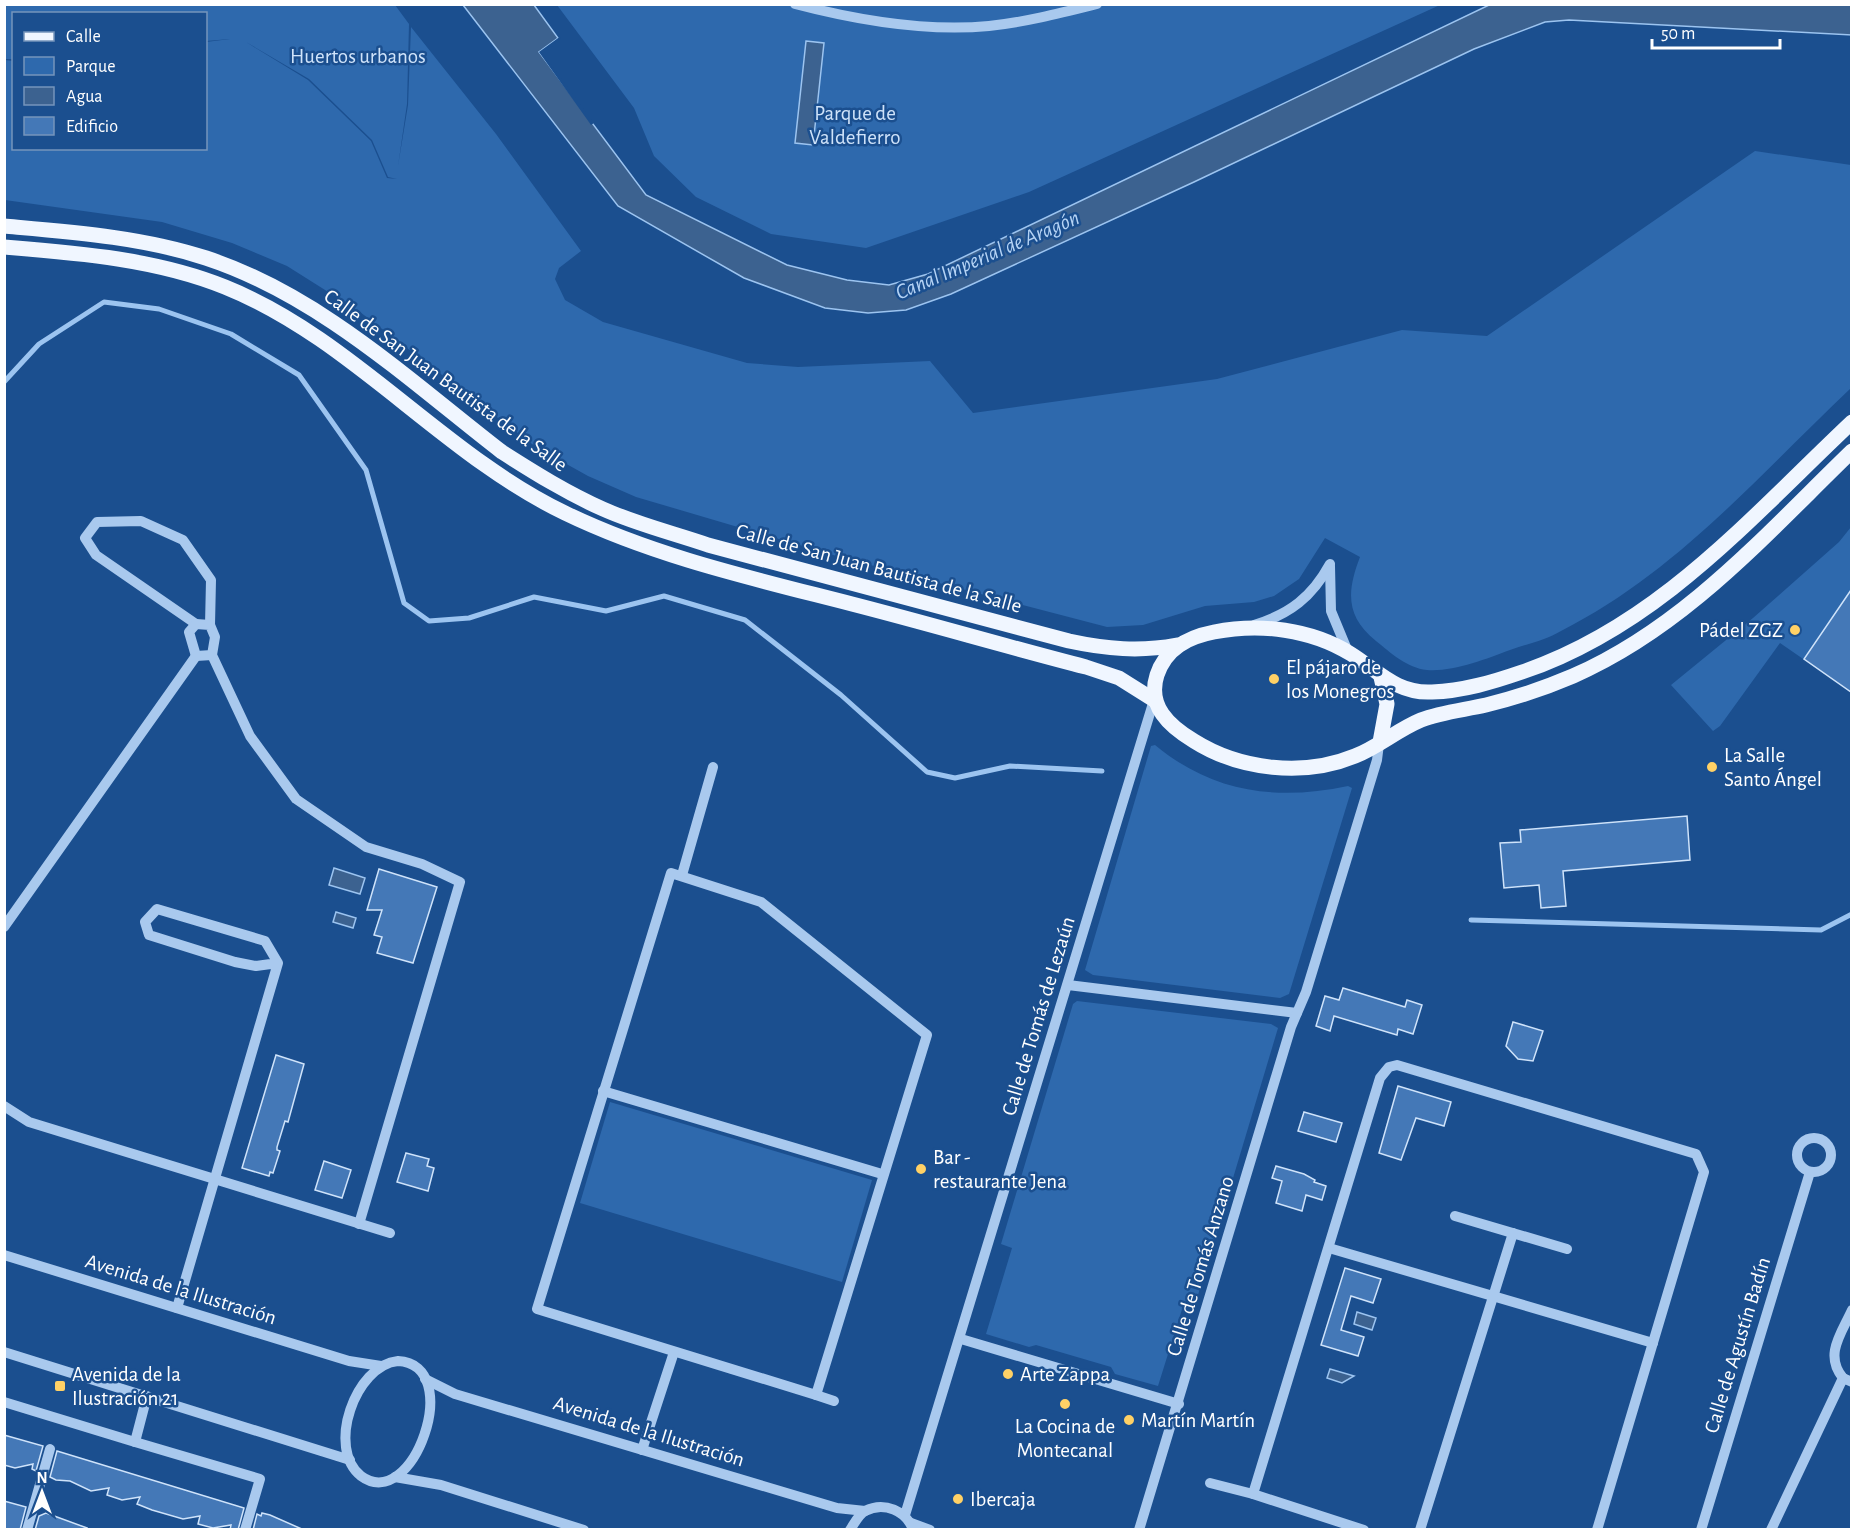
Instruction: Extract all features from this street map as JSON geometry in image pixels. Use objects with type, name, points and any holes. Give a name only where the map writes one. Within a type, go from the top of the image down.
[{"type":"main road","name":"Calle de San Juan Bautista de la Salle","points":[[4,226],[123,239],[170,247],[208,258],[254,277],[293,297],[345,331],[502,452],[529,470],[603,509],[648,526],[708,545],[1102,648],[1152,649],[1177,645],[1208,633],[1246,628],[1274,629],[1303,634],[1348,652],[1381,677],[1400,688],[1416,692],[1462,689],[1533,669],[1606,635],[1665,596],[1713,556],[1851,422]]},
{"type":"main road","name":"Calle de San Juan Bautista de la Salle","points":[[4,247],[115,259],[165,268],[225,287],[282,316],[333,351],[501,476],[553,507],[605,532],[726,572],[1086,667],[1119,678],[1154,700],[1170,723],[1197,743],[1223,755],[1260,766],[1317,766],[1349,759],[1427,718],[1512,698],[1559,681],[1641,639],[1713,585],[1851,451]]},
{"type":"main road","points":[[1154,700],[1158,671],[1168,653],[1177,645]]},
{"type":"main road","points":[[1379,743],[1388,704],[1381,677]]},
{"type":"street","points":[[795,4],[899,24],[967,27],[1049,10],[1097,4]]},
{"type":"street","points":[[210,625],[196,624],[96,555],[85,538],[97,522],[141,521],[183,540],[211,580],[210,625],[215,637],[212,655],[250,736],[297,799],[366,847],[422,864],[460,882],[359,1224]]},
{"type":"street","points":[[1246,628],[1279,617],[1303,602],[1322,579],[1330,564],[1331,611],[1348,652]]},
{"type":"street","points":[[196,624],[189,632],[196,656]]},
{"type":"street","points":[[196,656],[212,655]]},
{"type":"street","points":[[4,927],[196,656]]},
{"type":"street","name":"Calle de Tomás de Lezaún","points":[[910,1523],[961,1339],[1154,700]]},
{"type":"street","name":"Calle de Tomás Anzano","points":[[1139,1530],[1377,760],[1379,743]]},
{"type":"street","points":[[682,875],[714,767]]},
{"type":"street","points":[[816,1395],[882,1174],[927,1035],[761,902],[671,873],[537,1309],[834,1401]]},
{"type":"street","points":[[177,1308],[278,963],[265,941],[157,909],[145,922],[149,935],[235,962],[256,966],[278,963]]},
{"type":"street","points":[[1068,985],[1297,1013]]},
{"type":"street","points":[[1253,1494],[1380,1078],[1389,1067],[1404,1066],[1696,1154],[1704,1172],[1597,1530]]},
{"type":"street","points":[[603,1091],[882,1174]]},
{"type":"street","points":[[4,1106],[29,1122],[390,1233]]},
{"type":"street","name":"Calle de Agustín Badín","points":[[1701,1530],[1810,1172]]},
{"type":"street","points":[[1455,1216],[1567,1249]]},
{"type":"street","points":[[1420,1530],[1514,1233]]},
{"type":"street","points":[[1329,1248],[1653,1343]]},
{"type":"street","name":"Avenida de la Ilustración","points":[[4,1255],[349,1361],[381,1366]]},
{"type":"street","points":[[1771,1530],[1847,1380],[1834,1368],[1832,1352],[1851,1310]]},
{"type":"street","points":[[961,1339],[1179,1404]]},
{"type":"street","points":[[4,1352],[350,1460]]},
{"type":"street","points":[[642,1450],[674,1352]]},
{"type":"street","points":[[393,1361],[408,1362],[417,1368],[425,1379],[430,1410],[426,1433],[414,1457],[395,1477],[383,1481],[371,1481],[361,1476],[350,1460],[347,1436],[350,1409],[365,1381],[381,1366],[393,1361]]},
{"type":"street","name":"Avenida de la Ilustración","points":[[425,1379],[455,1394],[837,1508],[866,1511],[885,1509],[910,1523]]},
{"type":"street","points":[[135,1443],[147,1396]]},
{"type":"street","points":[[4,1402],[260,1479],[245,1530]]},
{"type":"street","points":[[27,1530],[50,1449]]},
{"type":"street","points":[[395,1477],[441,1485],[584,1530]]},
{"type":"street","points":[[1210,1483],[1253,1494],[1364,1530]]},
{"type":"street","points":[[850,1530],[866,1511]]},
{"type":"street","points":[[910,1523],[930,1530]]},
{"type":"green space","name":"Huertos urbanos","points":[[5,4],[395,5],[409,24],[407,104],[398,166],[408,105],[411,27],[496,134],[581,251],[559,268],[555,279],[565,300],[603,322],[747,363],[798,367],[930,361],[973,413],[1217,379],[1402,330],[1487,336],[1755,151],[1851,165],[1851,388],[1715,520],[1642,581],[1603,607],[1555,634],[1480,661],[1448,669],[1427,670],[1406,663],[1387,650],[1366,632],[1354,612],[1351,592],[1360,557],[1325,538],[1299,579],[1274,596],[1254,602],[1205,606],[1143,625],[1107,627],[840,557],[636,497],[588,476],[536,447],[360,312],[287,266],[232,243],[162,222],[5,200],[5,60],[12,61],[12,150],[207,150],[207,42],[230,39],[207,41],[207,12],[12,12],[12,59],[5,59]],"holes":[[[246,42],[309,79],[372,140],[388,177],[397,179],[387,178],[371,141],[308,80]]]},
{"type":"green space","name":"Parque de Valdefierro","points":[[557,5],[1440,5],[1029,192],[866,248],[771,234],[696,197],[654,156],[634,108]]},
{"type":"green space","name":"Pádel ZGZ","points":[[1851,527],[1851,692],[1780,643],[1720,726],[1713,731],[1671,685],[1753,618],[1839,542]]},
{"type":"green space","points":[[1155,745],[1200,774],[1247,789],[1296,793],[1348,786],[1352,788],[1289,994],[1280,998],[1093,975],[1085,970],[1151,746]]},
{"type":"green space","points":[[1077,1001],[1271,1024],[1278,1028],[1195,1305],[1184,1303],[1158,1386],[1115,1374],[1111,1367],[1036,1345],[1029,1347],[986,1334],[1012,1248],[1001,1244],[1073,1004]]},
{"type":"green space","points":[[610,1102],[872,1180],[842,1282],[580,1203]]},
{"type":"water","name":"Canal Imperial de Aragón","points":[[463,5],[534,5],[558,38],[539,52],[646,195],[787,265],[847,280],[889,285],[928,274],[1489,5],[1851,5],[1852,35],[1569,20],[1545,22],[1474,49],[951,294],[906,310],[868,313],[825,308],[744,278],[618,206]]},
{"type":"water","points":[[806,41],[824,43],[813,145],[795,143]]},
{"type":"water","points":[[334,868],[365,878],[360,894],[329,885]]},
{"type":"water","points":[[336,912],[356,918],[353,928],[333,922]]},
{"type":"water","points":[[1357,1312],[1376,1318],[1372,1330],[1354,1324]]},
{"type":"water","points":[[1330,1369],[1354,1376],[1342,1383],[1327,1378]]},
{"type":"pier","points":[[561,36],[560,40],[543,53],[594,123],[591,125],[539,52]]},
{"type":"building","points":[[1851,590],[1851,692],[1804,659]]},
{"type":"building","points":[[1687,816],[1690,860],[1563,871],[1566,906],[1541,908],[1539,885],[1504,888],[1500,843],[1521,842],[1520,830]]},
{"type":"building","points":[[379,869],[437,887],[413,963],[377,953],[382,937],[374,935],[382,910],[367,910]]},
{"type":"building","points":[[1343,988],[1405,1007],[1407,1000],[1422,1005],[1413,1034],[1398,1029],[1397,1035],[1334,1016],[1330,1031],[1316,1026],[1325,996],[1339,1000]]},
{"type":"building","points":[[1513,1022],[1543,1031],[1533,1061],[1518,1059],[1506,1046]]},
{"type":"building","points":[[276,1055],[304,1064],[288,1122],[285,1121],[277,1147],[280,1151],[273,1173],[270,1172],[269,1176],[242,1168]]},
{"type":"building","points":[[1398,1086],[1451,1102],[1444,1126],[1416,1118],[1401,1160],[1379,1153]]},
{"type":"building","points":[[1304,1112],[1342,1123],[1336,1142],[1298,1131]]},
{"type":"building","points":[[406,1153],[429,1159],[427,1166],[434,1168],[428,1191],[397,1182]]},
{"type":"building","points":[[324,1161],[351,1170],[342,1198],[315,1190]]},
{"type":"building","points":[[1276,1166],[1304,1174],[1315,1180],[1314,1182],[1326,1186],[1322,1200],[1306,1195],[1302,1211],[1276,1203],[1282,1181],[1272,1178]]},
{"type":"building","points":[[1345,1268],[1381,1279],[1373,1303],[1351,1296],[1341,1330],[1364,1337],[1358,1356],[1321,1345]]},
{"type":"building","points":[[4,1435],[43,1446],[36,1471],[32,1469],[33,1464],[15,1468],[4,1465]]},
{"type":"building","points":[[57,1451],[244,1508],[238,1530],[230,1530],[231,1525],[213,1528],[198,1524],[200,1516],[183,1519],[152,1510],[137,1504],[140,1497],[122,1500],[107,1495],[109,1488],[91,1491],[70,1481],[56,1480],[50,1477]]},
{"type":"building","points":[[4,1501],[26,1507],[20,1530],[5,1530]]},
{"type":"building","points":[[46,1513],[87,1528],[86,1530],[35,1530],[39,1516]]},
{"type":"building","points":[[262,1513],[304,1530],[253,1530],[257,1514],[261,1516]]},
{"type":"waterway","points":[[4,382],[39,344],[104,302],[159,309],[231,334],[299,375],[366,470],[404,603],[429,621],[469,618],[534,597],[606,611],[664,596],[745,620],[841,695],[927,772],[955,778],[1010,766],[1102,771]]},
{"type":"waterway","points":[[1471,920],[1821,930],[1852,914]]},
{"type":"place","name":"Pádel ZGZ","points":[[1795,630]]},
{"type":"place","name":"El pájaro de los Monegros","points":[[1274,679]]},
{"type":"place","name":"La Salle Santo Ángel","points":[[1712,767]]},
{"type":"place","name":"Bar - restaurante Jena","points":[[921,1169]]},
{"type":"place","name":"Arte Zappa","points":[[1008,1374]]},
{"type":"place","name":"Avenida de la Ilustración 21","points":[[60,1386]]},
{"type":"place","name":"La Cocina de Montecanal","points":[[1065,1404]]},
{"type":"place","name":"Martín Martín","points":[[1129,1420]]},
{"type":"place","name":"Ibercaja","points":[[958,1499]]}]
